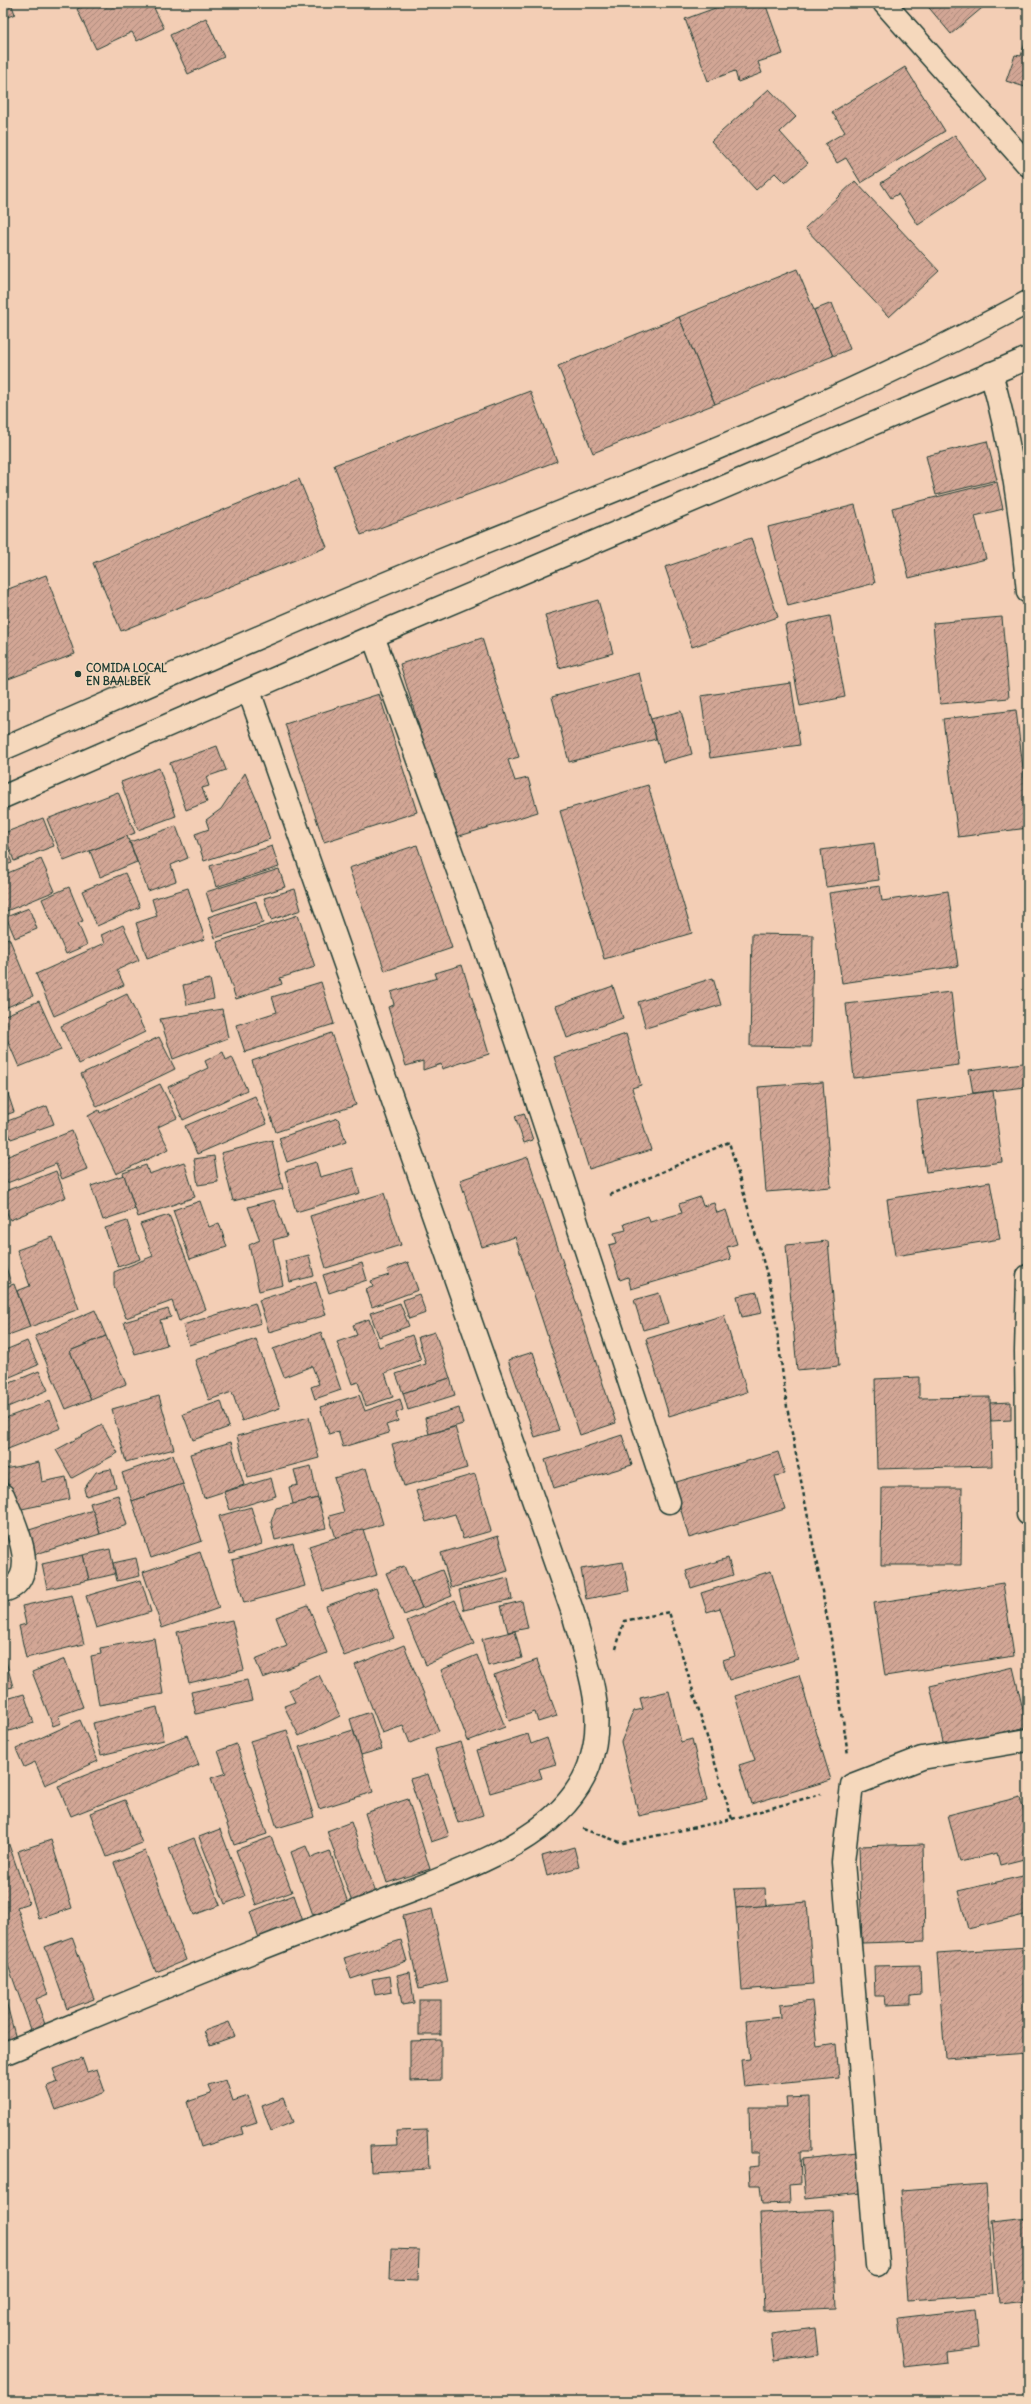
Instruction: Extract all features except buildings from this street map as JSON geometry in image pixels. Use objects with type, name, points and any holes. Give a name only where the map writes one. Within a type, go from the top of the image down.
[{"type":"street","points":[[884,3],[1028,165]]},
{"type":"street","points":[[3,749],[449,557],[718,448],[797,414],[962,338],[1028,302]]},
{"type":"street","points":[[3,797],[250,691],[373,636],[1028,358]]},
{"type":"street","points":[[991,374],[1004,421],[1014,467],[1028,592]]},
{"type":"street","points":[[373,636],[470,904],[525,1065],[669,1502]]},
{"type":"street","points":[[3,2054],[248,1953],[459,1872],[527,1837],[554,1818],[576,1792],[589,1767],[596,1739],[598,1711],[573,1613],[250,691]]},
{"type":"street","points":[[1028,1276],[1026,1351],[1028,1514]]},
{"type":"street","points":[[3,1495],[25,1558],[20,1581],[9,1590],[3,1591]]},
{"type":"street","points":[[877,2265],[843,1862],[852,1785],[922,1758],[1028,1740]]},
{"type":"path","points":[[554,1818],[623,1843],[732,1819],[852,1785],[833,1649],[787,1406],[772,1292],[729,1142],[610,1195]]},
{"type":"path","points":[[615,1651],[624,1621],[669,1612],[732,1819]]},
{"type":"place","name":"COMIDA LOCAL EN BAALBEK","points":[[78,674]]}]
